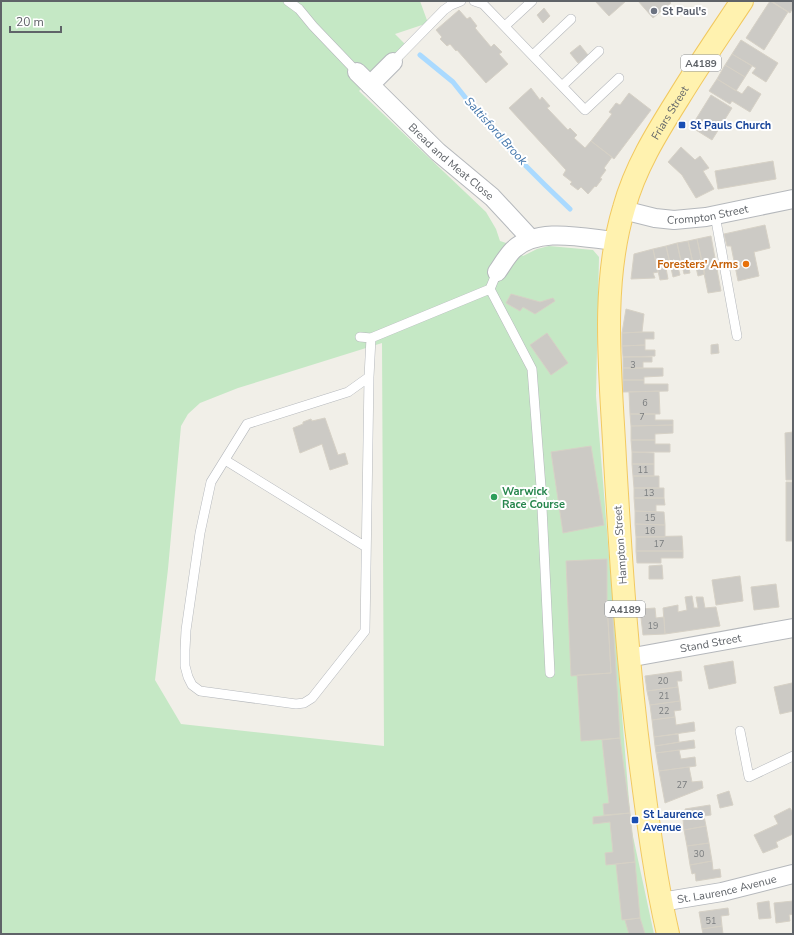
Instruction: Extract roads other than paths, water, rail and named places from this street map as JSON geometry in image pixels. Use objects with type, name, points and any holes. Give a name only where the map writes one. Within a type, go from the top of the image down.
[{"type":"main road","name":"Friars Street","points":[[623,210],[634,177],[649,146],[690,79],[742,1]]},
{"type":"main road","name":"Hampton Street","points":[[623,210],[615,241],[609,306],[620,554],[632,702],[656,879],[661,902]]},
{"type":"main road","name":"A4189","points":[[661,902],[668,934]]},
{"type":"street","points":[[370,85],[393,62]]},
{"type":"street","name":"Bread and Meat Close","points":[[357,72],[438,152],[492,197],[531,239]]},
{"type":"street","name":"Crompton Street","points":[[623,210],[655,218],[674,220],[715,215],[793,200]]},
{"type":"street","points":[[493,280],[513,250],[531,239],[546,235],[557,235],[615,241]]},
{"type":"street","name":"Stand Street","points":[[628,658],[793,628]]},
{"type":"street","name":"St. Laurence Avenue","points":[[661,902],[722,892],[793,874]]},
{"type":"lane","points":[[288,1],[299,9],[309,22],[357,72]]},
{"type":"lane","points":[[393,62],[444,10],[461,1]]},
{"type":"lane","points":[[474,1],[484,2],[585,110],[619,78]]},
{"type":"lane","points":[[505,26],[532,1]]},
{"type":"lane","points":[[533,55],[571,19]]},
{"type":"lane","points":[[562,86],[599,51]]},
{"type":"lane","points":[[715,215],[737,336]]},
{"type":"lane","points":[[360,337],[371,338],[493,280],[532,370],[541,488],[550,673]]},
{"type":"lane","points":[[369,377],[348,392],[247,424],[211,482],[200,533],[186,630],[185,666],[192,685],[200,691],[296,704],[304,703],[312,698],[365,631],[369,377],[371,338]]},
{"type":"lane","points":[[224,460],[366,547]]},
{"type":"lane","points":[[740,731],[749,777],[793,756]]},
{"type":"waterway","name":"Saltisford Brook","points":[[420,55],[453,82],[484,121],[511,151],[570,209]]},
{"type":"place","name":"St Paul's","points":[[654,11]]},
{"type":"place","name":"St Pauls Church","points":[[682,125]]},
{"type":"place","name":"Foresters' Arms","points":[[746,264]]},
{"type":"place","name":"Warwick Race Course","points":[[494,497]]},
{"type":"place","name":"St Laurence Avenue","points":[[635,820]]}]
